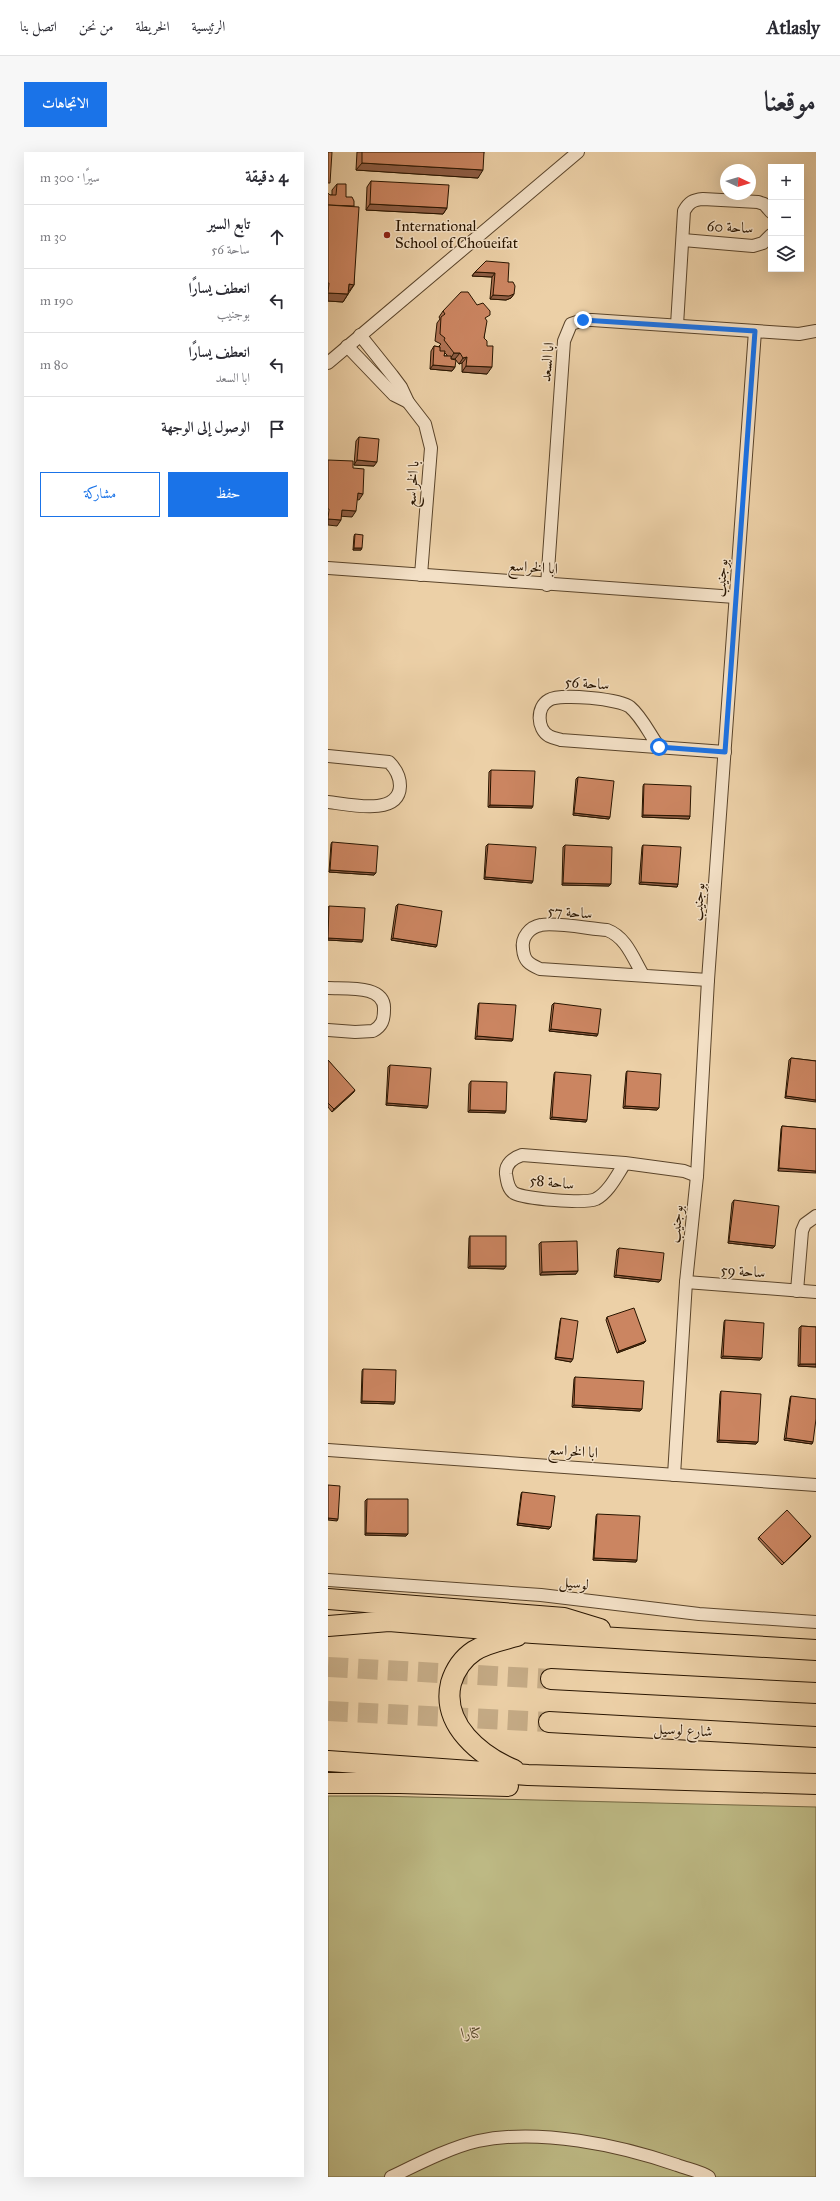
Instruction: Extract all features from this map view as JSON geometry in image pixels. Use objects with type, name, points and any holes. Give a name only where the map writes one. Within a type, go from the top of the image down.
[{"type":"highway","points":[[328,1599],[564,1618],[634,1639]]},
{"type":"highway","points":[[328,1626],[389,1621],[533,1633],[816,1650]]},
{"type":"highway","points":[[528,1775],[504,1766],[474,1745],[456,1724],[449,1698],[456,1668],[474,1651],[499,1641],[533,1633]]},
{"type":"highway","points":[[551,1678],[816,1693]]},
{"type":"highway","name":"شارع لوسيل","points":[[549,1722],[816,1737]]},
{"type":"highway","points":[[328,1761],[528,1775],[816,1784]]},
{"type":"highway","points":[[328,1783],[629,1788],[692,1781]]},
{"type":"street","points":[[328,363],[578,152]]},
{"type":"street","name":"ساحة 60","points":[[677,325],[684,211],[688,204],[694,200],[758,202],[768,208]]},
{"type":"street","name":"ساحة 60","points":[[683,240],[753,246],[763,243],[770,236]]},
{"type":"street","name":"ابا السعد","points":[[546,585],[563,353],[567,331],[571,324],[583,320],[677,325],[799,334],[816,339]]},
{"type":"street","name":"بوجنيب","points":[[674,1475],[686,1282],[696,1176],[708,980],[755,331]]},
{"type":"street","name":"ابا السعد","points":[[799,334],[816,331]]},
{"type":"street","name":"با الخراسع","points":[[360,336],[401,387],[408,402],[425,424],[431,448],[421,575]]},
{"type":"street","name":"با الخراسع","points":[[347,346],[394,395],[408,402]]},
{"type":"street","name":"ابا الخراسع","points":[[328,568],[546,585],[735,597]]},
{"type":"street","name":"ساحة 56","points":[[659,747],[630,706],[619,702],[560,696],[549,699],[543,705],[539,716],[542,728],[549,736],[561,740],[725,752]]},
{"type":"street","points":[[328,756],[389,762],[395,768],[400,779],[400,790],[394,801],[386,805],[375,806],[328,802]]},
{"type":"street","name":"ساحة 57","points":[[643,975],[622,939],[616,934],[607,930],[542,925],[531,928],[525,936],[522,947],[524,958],[529,964],[540,968],[708,980]]},
{"type":"street","points":[[328,988],[369,990],[380,997],[385,1007],[384,1019],[373,1031],[355,1032],[328,1030]]},
{"type":"street","name":"ساحة 58","points":[[625,1163],[605,1192],[596,1199],[585,1202],[523,1196],[513,1193],[507,1183],[506,1171],[512,1159],[522,1155],[625,1163],[684,1171],[696,1176]]},
{"type":"street","points":[[797,1291],[802,1231],[805,1224],[816,1216]]},
{"type":"street","name":"ساحة 59","points":[[686,1282],[816,1292]]},
{"type":"street","name":"ابا الخراسع","points":[[328,1450],[816,1485]]},
{"type":"street","name":"لوسيل","points":[[328,1580],[542,1595],[699,1614],[816,1622]]},
{"type":"street","points":[[391,2177],[477,2142],[509,2137],[552,2138],[584,2142],[658,2159],[709,2177]]},
{"type":"green space","name":"كتارا","points":[[328,1796],[816,1807],[816,2177],[328,2177]]},
{"type":"building","points":[[328,152],[332,152],[330,183],[328,183]]},
{"type":"building","points":[[362,152],[484,152],[483,170],[362,163]]},
{"type":"building","points":[[371,181],[449,185],[447,208],[370,204]]},
{"type":"building","points":[[337,184],[346,184],[346,197],[352,197],[354,206],[328,205],[328,193],[330,195],[336,195]]},
{"type":"building","points":[[328,205],[359,207],[354,285],[349,284],[348,294],[328,293]]},
{"type":"building","points":[[486,261],[509,263],[508,282],[513,282],[515,286],[514,294],[509,296],[493,295],[495,273],[475,272]]},
{"type":"building","points":[[461,292],[468,292],[477,305],[483,303],[490,311],[490,315],[485,318],[487,321],[484,338],[487,341],[487,346],[493,346],[492,367],[466,366],[467,357],[463,358],[460,353],[454,353],[444,340],[445,338],[440,334],[441,317],[445,314],[443,311]]},
{"type":"building","points":[[434,346],[440,347],[440,351],[445,351],[444,356],[451,356],[451,359],[456,360],[455,367],[433,365]]},
{"type":"building","points":[[359,437],[379,439],[377,462],[357,460]]},
{"type":"building","points":[[328,460],[353,461],[353,468],[364,469],[363,494],[358,493],[356,511],[342,510],[341,520],[328,519]]},
{"type":"building","points":[[355,534],[363,535],[362,548],[354,548]]},
{"type":"building","points":[[491,770],[535,771],[533,806],[490,805]]},
{"type":"building","points":[[578,777],[614,781],[610,817],[574,813]]},
{"type":"building","points":[[644,784],[691,786],[690,816],[643,815]]},
{"type":"building","points":[[332,842],[378,846],[376,873],[330,870]]},
{"type":"building","points":[[488,844],[536,847],[533,881],[485,877]]},
{"type":"building","points":[[565,845],[612,847],[611,884],[563,883]]},
{"type":"building","points":[[643,845],[681,847],[678,884],[641,882]]},
{"type":"building","points":[[398,904],[442,911],[437,945],[393,938]]},
{"type":"building","points":[[329,906],[365,908],[363,940],[328,938]]},
{"type":"building","points":[[479,1003],[516,1005],[513,1039],[477,1036]]},
{"type":"building","points":[[554,1003],[601,1009],[598,1034],[551,1029]]},
{"type":"building","points":[[791,1058],[816,1061],[816,1100],[786,1096]]},
{"type":"building","points":[[328,1060],[355,1090],[334,1109],[328,1103]]},
{"type":"building","points":[[390,1065],[431,1068],[428,1106],[387,1103]]},
{"type":"building","points":[[627,1071],[661,1074],[659,1108],[625,1106]]},
{"type":"building","points":[[555,1072],[591,1075],[587,1120],[552,1117]]},
{"type":"building","points":[[471,1081],[507,1082],[506,1111],[470,1110]]},
{"type":"building","points":[[782,1126],[816,1129],[816,1171],[779,1168]]},
{"type":"building","points":[[734,1200],[779,1206],[775,1246],[729,1241]]},
{"type":"building","points":[[470,1236],[506,1236],[506,1266],[470,1266]]},
{"type":"building","points":[[577,1241],[578,1271],[542,1272],[541,1242]]},
{"type":"building","points":[[619,1248],[664,1253],[661,1280],[616,1275]]},
{"type":"building","points":[[634,1308],[646,1341],[619,1351],[607,1317]]},
{"type":"building","points":[[561,1318],[578,1321],[573,1359],[556,1357]]},
{"type":"building","points":[[725,1320],[764,1323],[762,1358],[723,1356]]},
{"type":"building","points":[[801,1326],[816,1327],[816,1364],[800,1364]]},
{"type":"building","points":[[363,1369],[396,1370],[395,1402],[362,1401]]},
{"type":"building","points":[[575,1377],[644,1381],[642,1409],[574,1405]]},
{"type":"building","points":[[721,1391],[761,1394],[758,1442],[719,1440]]},
{"type":"building","points":[[791,1396],[816,1399],[816,1419],[813,1442],[786,1438]]},
{"type":"building","points":[[328,1485],[340,1486],[338,1519],[328,1518]]},
{"type":"building","points":[[522,1492],[555,1496],[551,1527],[518,1523]]},
{"type":"building","points":[[367,1499],[408,1499],[408,1534],[366,1533]]},
{"type":"building","points":[[787,1510],[811,1536],[784,1563],[759,1537]]},
{"type":"building","points":[[597,1514],[640,1516],[637,1560],[594,1558]]},
{"type":"tunnel","points":[[328,1667],[551,1679]]},
{"type":"tunnel","points":[[328,1711],[549,1722]]},
{"type":"place","name":"International School of Choueifat","points":[[387,235]]},
{"type":"route","points":[[583,320],[755,331],[725,752],[659,747]]}]
